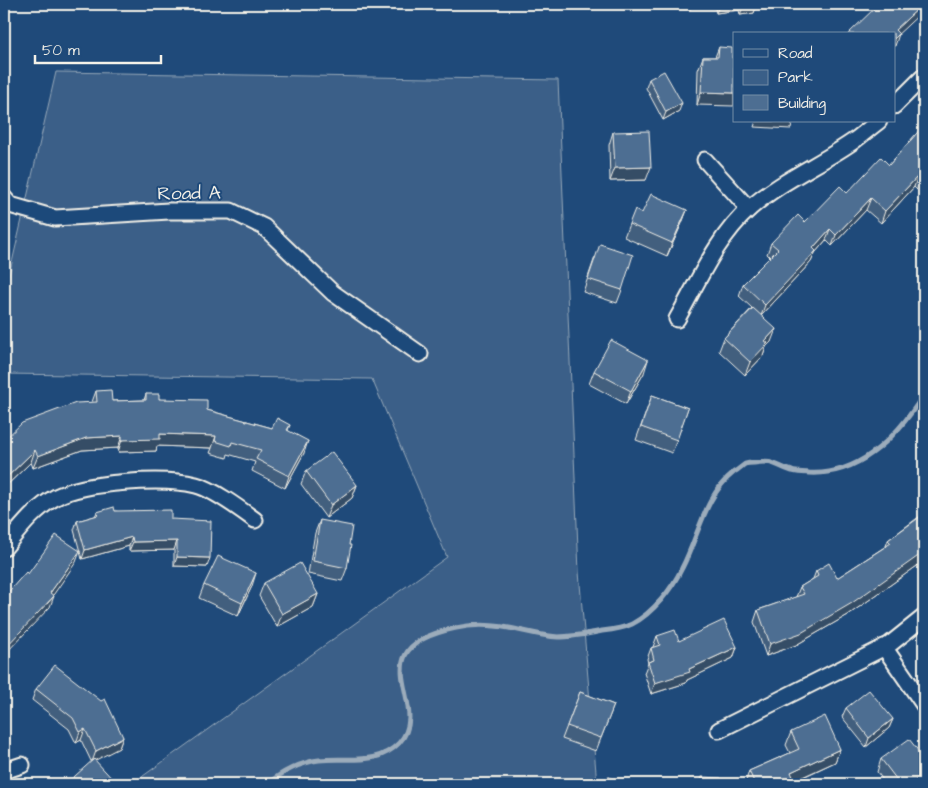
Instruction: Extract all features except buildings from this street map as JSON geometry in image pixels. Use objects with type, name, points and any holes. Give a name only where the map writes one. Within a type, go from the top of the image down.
[{"type":"street","points":[[896,104],[924,76]]},
{"type":"street","points":[[677,320],[714,254],[749,209],[798,173],[854,140],[878,122]]},
{"type":"street","points":[[705,160],[749,209]]},
{"type":"street","name":"Road A","points":[[4,198],[10,205],[55,218],[169,211],[231,211],[264,228],[333,293],[420,354]]},
{"type":"street","points":[[4,548],[27,520],[54,498],[72,491],[122,482],[168,482],[196,485],[230,502],[255,520]]},
{"type":"street","points":[[719,730],[884,647],[924,617]]},
{"type":"street","points":[[884,647],[924,705]]},
{"type":"street","points":[[4,770],[22,765]]},
{"type":"green space","points":[[56,72],[558,80],[579,572],[597,784],[132,784],[447,557],[372,379],[4,374],[4,289],[8,280]]},
{"type":"waterway","points":[[268,784],[299,765],[319,760],[372,758],[381,755],[399,743],[408,728],[409,712],[403,679],[403,663],[409,649],[426,637],[456,628],[482,625],[558,637],[574,636],[625,627],[632,624],[647,614],[673,584],[688,556],[709,504],[724,482],[734,472],[745,464],[761,462],[771,463],[794,472],[828,472],[845,468],[877,450],[903,424],[924,394]]}]
